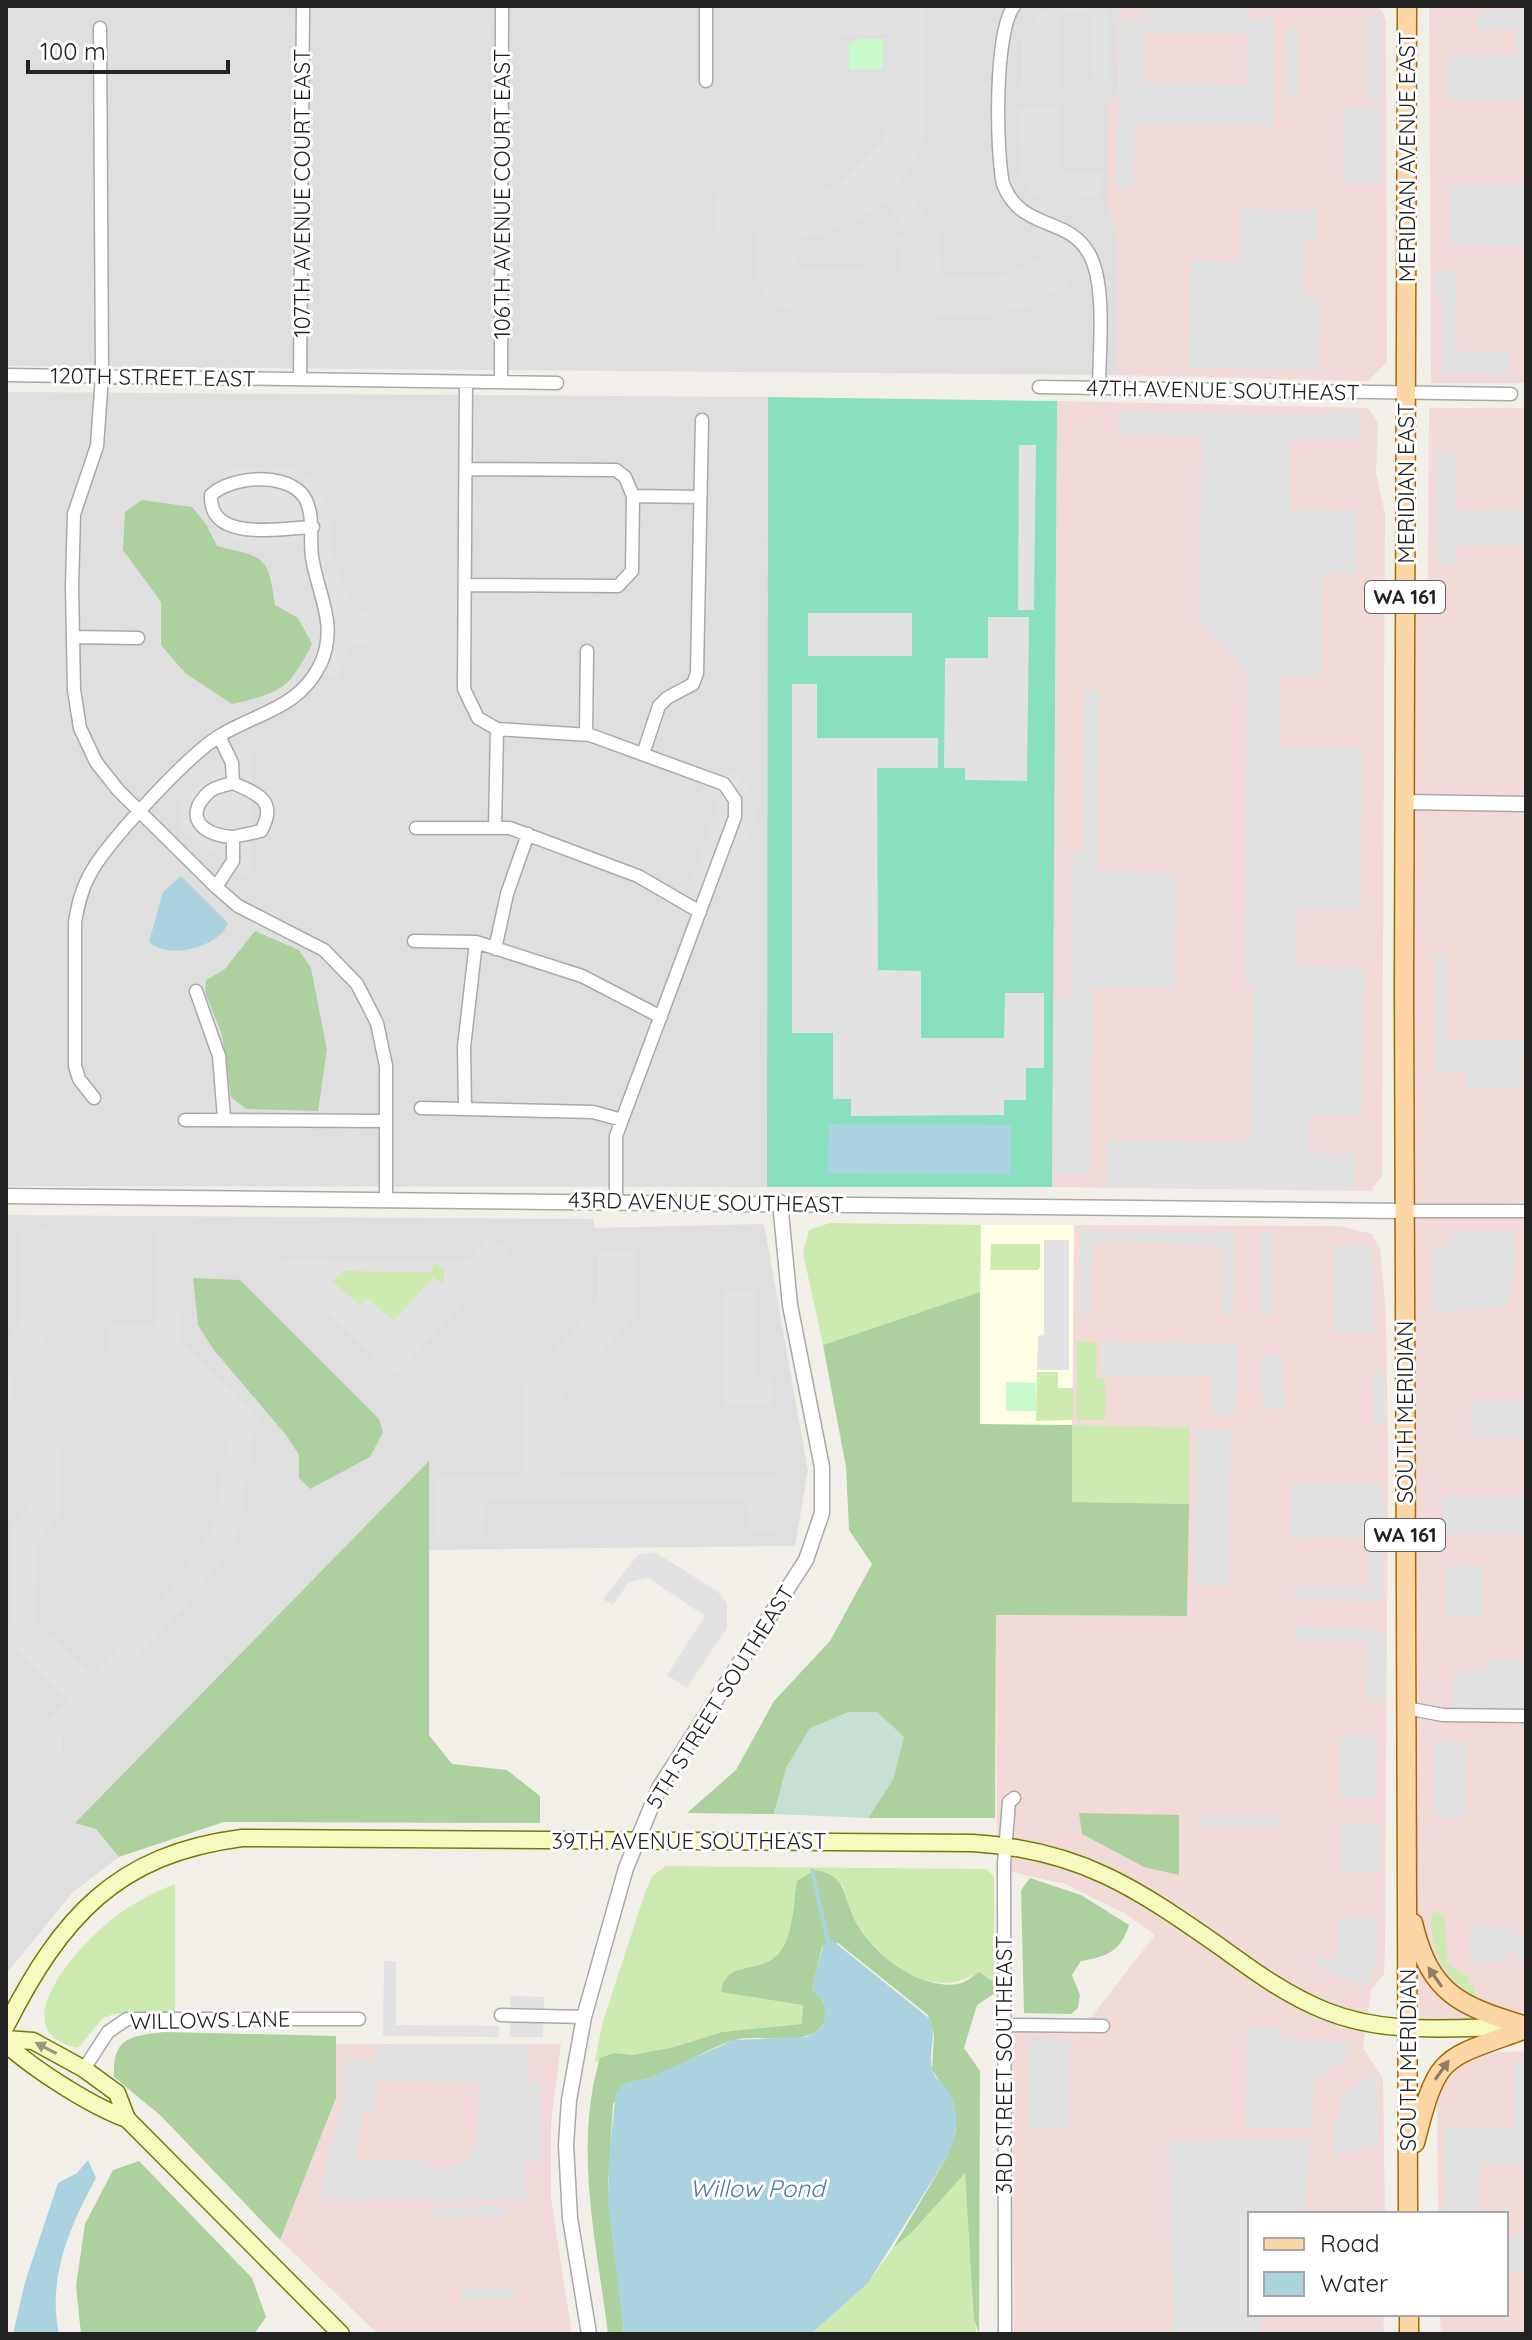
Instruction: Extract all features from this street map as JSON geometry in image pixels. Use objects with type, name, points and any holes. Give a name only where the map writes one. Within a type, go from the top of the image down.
[{"type":"main road","name":"MERIDIAN AVENUE EAST","points":[[1407,6],[1407,307]]},
{"type":"main road","name":"MERIDIAN EAST","points":[[1405,802],[1407,307]]},
{"type":"main road","name":"SOUTH MERIDIAN","points":[[1405,802],[1408,2212]]},
{"type":"main road","name":"39TH AVENUE SOUTHEAST","points":[[6,2026],[48,1952],[86,1906],[114,1883],[151,1862],[198,1845],[242,1838],[1005,1845],[1062,1856],[1117,1880],[1279,1987],[1310,2004],[1360,2022],[1407,2028],[1526,2027]]},
{"type":"main road","points":[[1407,1893],[1424,1959],[1441,1986],[1465,2006],[1526,2027]]},
{"type":"main road","points":[[1408,2169],[1426,2098],[1441,2067],[1465,2051],[1526,2027]]},
{"type":"main road","points":[[6,2042],[33,2041],[84,2069],[117,2093],[127,2119],[341,2334]]},
{"type":"main road","points":[[6,2042],[25,2061],[67,2085],[100,2109],[127,2119]]},
{"type":"street","name":"107TH AVENUE COURT EAST","points":[[300,379],[303,6]]},
{"type":"street","name":"106TH AVENUE COURT EAST","points":[[501,382],[502,6]]},
{"type":"street","points":[[706,6],[706,81]]},
{"type":"street","points":[[1014,6],[1006,20],[1000,44],[1003,184],[1012,202],[1026,216],[1071,234],[1089,252],[1098,284],[1099,388]]},
{"type":"street","points":[[100,28],[102,376],[97,446],[74,514],[74,690],[80,728],[96,762],[216,887],[238,906],[306,937],[324,950],[357,984],[383,1043],[386,1199]]},
{"type":"street","name":"120TH STREET EAST","points":[[6,375],[557,383]]},
{"type":"street","points":[[466,382],[464,689],[478,718],[497,729],[586,734],[724,784],[735,800],[735,817],[616,1136],[616,1201]]},
{"type":"street","name":"47TH AVENUE SOUTHEAST","points":[[1039,387],[1406,392]]},
{"type":"street","points":[[1406,392],[1511,394]]},
{"type":"street","points":[[643,754],[659,706],[693,684],[697,673],[702,420]]},
{"type":"street","points":[[465,585],[618,586],[624,583],[632,571],[633,496],[625,477],[616,470],[466,469]]},
{"type":"street","points":[[94,1098],[79,1079],[75,1066],[75,922],[90,873],[200,749],[219,736],[289,703],[303,691],[322,661],[329,628],[328,611],[312,556],[313,527],[303,494],[290,486],[263,481],[231,482],[211,495],[211,507],[218,520],[231,528],[313,527]]},
{"type":"street","points":[[633,496],[700,497]]},
{"type":"street","points":[[73,637],[138,638]]},
{"type":"street","points":[[586,734],[587,651]]},
{"type":"street","points":[[495,828],[497,729]]},
{"type":"street","points":[[219,736],[232,763],[233,783]]},
{"type":"street","points":[[233,783],[258,794],[266,803],[268,819],[261,831],[233,837],[209,834],[199,826],[197,818],[200,804],[210,790],[233,783]]},
{"type":"street","points":[[1405,802],[1526,804]]},
{"type":"street","points":[[416,828],[495,828],[528,834],[638,876],[700,912]]},
{"type":"street","points":[[495,949],[507,894],[528,834]]},
{"type":"street","points":[[216,887],[233,861],[233,837]]},
{"type":"street","points":[[414,941],[476,942],[582,976],[661,1017]]},
{"type":"street","points":[[465,1109],[464,1047],[476,942]]},
{"type":"street","points":[[196,991],[219,1056],[224,1118]]},
{"type":"street","points":[[421,1108],[593,1112],[622,1120]]},
{"type":"street","points":[[185,1120],[386,1121]]},
{"type":"street","name":"43RD AVENUE SOUTHEAST","points":[[7,1196],[1404,1211]]},
{"type":"street","name":"5TH STREET SOUTHEAST","points":[[589,2334],[570,2218],[566,2145],[572,2073],[584,2017],[635,1841],[659,1788],[806,1560],[822,1513],[818,1440],[790,1305],[780,1202]]},
{"type":"street","points":[[1404,1211],[1526,1211]]},
{"type":"street","points":[[1406,1708],[1443,1715],[1526,1716]]},
{"type":"street","name":"3RD STREET SOUTHEAST","points":[[1005,2334],[1005,1845],[1009,1802],[1014,1798]]},
{"type":"street","points":[[501,2015],[584,2017]]},
{"type":"street","name":"WILLOWS LANE","points":[[84,2069],[108,2032],[127,2019],[359,2019]]},
{"type":"street","points":[[1004,2025],[1103,2026]]},
{"type":"shaded area","points":[[6,6],[1119,6],[1118,95],[1107,209],[1118,235],[1117,375],[6,366]]},
{"type":"shaded area","points":[[840,6],[926,6],[925,132],[917,157],[900,181],[938,233],[942,277],[992,277],[1013,273],[1044,255],[1070,283],[1028,307],[995,314],[802,313],[776,307],[762,293],[756,274],[756,232],[714,231],[715,193],[819,193],[842,181],[884,139],[887,126],[888,35],[840,34]],"holes":[[[884,201],[906,231],[894,241],[901,254],[901,271],[798,269],[799,237],[816,236],[861,219]]]},
{"type":"shaded area","points":[[1053,6],[1101,6],[1109,15],[1110,79],[1091,79],[1091,14],[1059,14],[1059,87],[1022,87],[1022,40],[1032,39],[1034,15]]},
{"type":"shaded area","points":[[1119,6],[1377,6],[1382,11],[1386,20],[1387,362],[1368,381],[1117,375],[1118,235],[1107,209],[1108,105],[1118,95]]},
{"type":"shaded area","points":[[1429,6],[1526,6],[1526,1202],[1422,1209],[1526,1211],[1526,2028],[1407,2028],[1405,600],[1428,599],[1429,408],[1524,408],[1524,383],[1431,383]]},
{"type":"shaded area","points":[[1144,8],[1247,8],[1247,19],[1274,19],[1274,125],[1135,125],[1134,186],[1116,186],[1121,19],[1144,19]],"holes":[[[1145,34],[1249,34],[1249,84],[1145,83]]]},
{"type":"shaded area","points":[[1477,11],[1526,11],[1526,100],[1447,100],[1447,55],[1516,55],[1516,29],[1477,29]]},
{"type":"shaded area","points":[[1367,16],[1381,16],[1381,102],[1367,102]]},
{"type":"shaded area","points":[[1286,28],[1298,28],[1298,97],[1287,97]]},
{"type":"shaded area","points":[[1059,106],[1060,172],[1101,172],[1101,198],[1044,199],[1034,194],[1021,178],[1018,107]]},
{"type":"shaded area","points":[[1343,107],[1381,107],[1381,183],[1344,184]]},
{"type":"shaded area","points":[[1450,184],[1526,184],[1526,246],[1450,245]]},
{"type":"shaded area","points":[[1241,209],[1317,211],[1317,240],[1305,240],[1304,295],[1321,296],[1320,370],[1188,368],[1190,260],[1240,261]]},
{"type":"shaded area","points":[[1435,270],[1456,270],[1457,352],[1509,352],[1510,374],[1442,374],[1442,293],[1435,292]]},
{"type":"shaded area","points":[[6,392],[768,397],[767,1187],[6,1186]]},
{"type":"shaded area","points":[[1057,401],[1368,408],[1378,422],[1376,473],[1385,514],[1382,1176],[1371,1191],[1052,1187]]},
{"type":"shaded area","points":[[1119,412],[1361,414],[1361,440],[1291,440],[1291,509],[1357,510],[1357,573],[1323,573],[1322,677],[1280,677],[1279,747],[1362,748],[1361,910],[1296,910],[1295,966],[1364,967],[1362,1116],[1310,1116],[1310,1153],[1356,1154],[1356,1189],[1107,1188],[1108,1140],[1251,1141],[1252,984],[1245,983],[1247,672],[1200,622],[1202,436],[1118,435]]},
{"type":"shaded area","points":[[1019,445],[1036,445],[1034,610],[1018,610]]},
{"type":"shaded area","points":[[1436,452],[1455,452],[1456,510],[1524,509],[1526,467],[1526,546],[1456,546],[1456,565],[1437,565]]},
{"type":"shaded area","points":[[238,466],[290,466],[308,477],[328,504],[333,559],[355,610],[368,611],[369,646],[350,646],[337,679],[311,666],[323,632],[315,582],[301,543],[239,543],[219,533],[207,516],[206,492],[212,482]]},
{"type":"shaded area","points":[[808,613],[912,613],[912,656],[808,656]]},
{"type":"shaded area","points":[[988,617],[1029,617],[1027,781],[965,780],[965,768],[944,768],[945,658],[988,658]]},
{"type":"shaded area","points":[[792,684],[817,684],[817,738],[938,738],[938,768],[877,768],[878,970],[921,971],[921,1038],[1004,1038],[1005,993],[1044,993],[1044,1068],[1026,1068],[1026,1100],[1004,1100],[1004,1115],[851,1116],[851,1099],[833,1099],[833,1033],[792,1033]]},
{"type":"shaded area","points":[[1084,692],[1100,692],[1099,871],[1177,872],[1176,988],[1092,988],[1091,1174],[1054,1174],[1055,997],[1073,997],[1073,853],[1083,852]]},
{"type":"shaded area","points":[[241,751],[251,751],[252,875],[243,875],[181,829],[180,800]]},
{"type":"shaded area","points":[[733,771],[751,790],[756,819],[747,844],[735,840],[718,891],[692,883],[727,778]]},
{"type":"shaded area","points":[[1447,950],[1448,1040],[1526,1039],[1526,1053],[1520,1054],[1521,1087],[1466,1088],[1466,1073],[1436,1073],[1435,951]]},
{"type":"shaded area","points":[[6,1215],[594,1219],[594,1228],[764,1224],[808,1471],[795,1546],[427,1550],[429,1463],[76,1823],[96,1829],[119,1857],[73,1892],[6,1974]]},
{"type":"shaded area","points":[[981,1225],[1074,1225],[1072,1425],[979,1424]]},
{"type":"shaded area","points":[[1074,1225],[1339,1226],[1372,1234],[1380,1248],[1386,1317],[1385,1945],[1384,1974],[1371,1990],[1363,2048],[1383,2079],[1385,2212],[1248,2212],[1248,2316],[1383,2316],[1384,2334],[1014,2334],[1011,2018],[1084,2020],[1092,2016],[1155,1935],[1124,1913],[1066,1884],[997,1869],[996,1615],[1187,1616],[1190,1427],[1072,1425]]},
{"type":"shaded area","points":[[49,1230],[48,1337],[14,1375],[13,1402],[61,1451],[62,1512],[37,1542],[36,1622],[92,1675],[162,1602],[214,1526],[228,1439],[157,1367],[135,1367],[135,1353],[108,1353],[108,1325],[156,1326],[158,1233],[184,1233],[182,1342],[263,1422],[255,1429],[236,1541],[186,1605],[62,1736],[62,1753],[6,1753],[6,1720],[49,1720],[68,1701],[13,1646],[6,1652],[6,1627],[11,1621],[11,1527],[33,1501],[33,1451],[6,1426],[6,1341],[20,1325],[20,1231]]},
{"type":"shaded area","points":[[1080,1231],[1235,1233],[1233,1316],[1222,1316],[1223,1253],[1217,1246],[1092,1242],[1091,1318],[1079,1317]]},
{"type":"shaded area","points":[[1261,1232],[1273,1232],[1273,1316],[1261,1316]]},
{"type":"shaded area","points":[[1448,1233],[1516,1233],[1516,1270],[1507,1307],[1432,1312],[1432,1247],[1448,1246]]},
{"type":"shaded area","points":[[490,1236],[509,1253],[395,1376],[281,1270],[281,1259],[467,1261]],"holes":[[[433,1263],[444,1268],[444,1281],[441,1283],[434,1277],[394,1321],[368,1299],[360,1306],[332,1281],[344,1271],[432,1272]]]},
{"type":"shaded area","points":[[1044,1240],[1069,1240],[1069,1370],[1037,1370],[1038,1336],[1044,1335]]},
{"type":"shaded area","points":[[1333,1245],[1369,1245],[1374,1261],[1374,1333],[1333,1333]]},
{"type":"shaded area","points":[[598,1251],[636,1251],[636,1314],[559,1400],[559,1477],[776,1477],[776,1531],[748,1531],[747,1500],[485,1500],[484,1536],[435,1536],[435,1477],[522,1477],[523,1387],[598,1302]]},
{"type":"shaded area","points":[[723,1291],[755,1291],[755,1377],[773,1378],[773,1406],[723,1405]]},
{"type":"shaded area","points":[[1101,1341],[1238,1344],[1237,1416],[1211,1416],[1212,1377],[1100,1376]]},
{"type":"shaded area","points":[[1261,1354],[1275,1354],[1283,1359],[1284,1411],[1272,1411],[1261,1400]]},
{"type":"shaded area","points":[[1373,1371],[1385,1371],[1385,1425],[1374,1425]]},
{"type":"shaded area","points":[[1473,1401],[1526,1401],[1526,1438],[1473,1438]]},
{"type":"shaded area","points":[[1196,1430],[1231,1430],[1229,1586],[1194,1586]]},
{"type":"shaded area","points":[[1291,1483],[1384,1484],[1383,1593],[1380,1599],[1375,1602],[1295,1601],[1296,1586],[1369,1587],[1370,1539],[1290,1537]]},
{"type":"shaded area","points":[[1443,1496],[1526,1496],[1526,1534],[1443,1534]]},
{"type":"shaded area","points":[[655,1552],[718,1592],[727,1603],[727,1628],[687,1688],[667,1675],[705,1616],[648,1578],[629,1582],[613,1605],[603,1599],[638,1555]]},
{"type":"shaded area","points":[[1446,1565],[1484,1565],[1484,1617],[1446,1617]]},
{"type":"shaded area","points":[[1295,1626],[1381,1629],[1387,1641],[1386,1701],[1366,1701],[1367,1641],[1295,1641]]},
{"type":"shaded area","points":[[1487,1660],[1526,1660],[1526,1707],[1453,1707],[1453,1671],[1486,1671]]},
{"type":"shaded area","points":[[848,1712],[877,1712],[904,1737],[893,1780],[868,1818],[774,1814],[787,1766],[810,1728]]},
{"type":"shaded area","points":[[1339,1735],[1377,1735],[1376,1798],[1339,1798]]},
{"type":"shaded area","points":[[1434,1741],[1467,1741],[1466,1818],[1434,1818]]},
{"type":"shaded area","points":[[1199,1815],[1280,1815],[1280,1827],[1199,1827]]},
{"type":"shaded area","points":[[1341,1824],[1380,1824],[1380,1872],[1341,1872]]},
{"type":"shaded area","points":[[1338,1917],[1377,1917],[1377,1961],[1366,1987],[1314,1964],[1319,1954],[1333,1960],[1338,1956]]},
{"type":"shaded area","points":[[1470,1926],[1514,1927],[1515,1937],[1526,1937],[1526,1962],[1516,1962],[1515,1952],[1507,1951],[1507,1962],[1470,1962]]},
{"type":"shaded area","points":[[384,1961],[396,1961],[396,2025],[499,2026],[499,2037],[383,2036]]},
{"type":"shaded area","points":[[510,1996],[544,1997],[543,2037],[510,2037]]},
{"type":"shaded area","points":[[1247,2028],[1280,2028],[1281,2039],[1353,2043],[1351,2055],[1314,2080],[1313,2127],[1246,2127]]},
{"type":"shaded area","points":[[1028,2039],[1070,2040],[1070,2129],[1028,2129]]},
{"type":"shaded area","points":[[336,2044],[561,2044],[551,2124],[551,2199],[572,2334],[378,2334],[280,2240],[336,2098]]},
{"type":"shaded area","points":[[527,2044],[527,2082],[541,2082],[542,2161],[526,2162],[526,2199],[321,2201],[322,2182],[343,2099],[343,2059],[375,2059],[375,2045]],"holes":[[[377,2082],[479,2083],[478,2134],[472,2153],[460,2164],[448,2168],[426,2167],[426,2159],[355,2159],[364,2111],[377,2110]]]},
{"type":"shaded area","points":[[1526,2051],[1526,2334],[1441,2334],[1440,2316],[1508,2316],[1508,2212],[1438,2212],[1437,2100],[1444,2083],[1466,2061],[1483,2053]]},
{"type":"shaded area","points":[[1514,2060],[1526,2060],[1526,2165],[1480,2165],[1480,2212],[1445,2212],[1444,2128],[1514,2128]]},
{"type":"shaded area","points":[[1374,2071],[1378,2077],[1379,2145],[1334,2155],[1333,2123],[1340,2123],[1341,2099]]},
{"type":"shaded area","points":[[1310,2139],[1307,2200],[1302,2212],[1248,2212],[1248,2316],[1261,2316],[1260,2334],[1173,2334],[1169,2141]]},
{"type":"shaded area","points":[[506,2206],[506,2217],[432,2218],[432,2207]]},
{"type":"shaded area","points":[[1508,2235],[1526,2235],[1526,2272],[1508,2272]]},
{"type":"shaded area","points":[[514,2287],[514,2300],[461,2300],[461,2288]]},
{"type":"green space","points":[[856,39],[883,39],[883,69],[849,69],[849,44]]},
{"type":"green space","points":[[768,397],[1057,401],[1052,1187],[767,1187]]},
{"type":"green space","points":[[142,500],[192,507],[206,524],[217,546],[255,556],[266,567],[275,605],[298,618],[312,644],[296,672],[281,687],[232,704],[185,673],[161,645],[161,602],[123,550],[125,512]]},
{"type":"green space","points":[[255,931],[299,950],[311,968],[327,1050],[318,1111],[246,1109],[231,1097],[222,1035],[205,992],[206,980],[224,970]]},
{"type":"green space","points":[[830,1223],[981,1225],[980,1292],[823,1345],[803,1253],[809,1230]]},
{"type":"green space","points":[[991,1244],[1040,1244],[1040,1267],[1038,1270],[990,1270]]},
{"type":"green space","points":[[432,1263],[444,1268],[444,1281],[441,1283],[433,1278],[394,1321],[368,1300],[360,1307],[332,1281],[344,1271],[432,1271]]},
{"type":"green space","points":[[193,1278],[240,1280],[379,1419],[383,1432],[370,1457],[310,1489],[299,1478],[299,1455],[286,1435],[213,1349],[198,1325]]},
{"type":"green space","points":[[980,1292],[980,1424],[1072,1425],[1072,1502],[1189,1504],[1187,1616],[996,1615],[995,1818],[868,1818],[892,1780],[877,1712],[787,1766],[774,1814],[687,1813],[736,1770],[774,1701],[830,1641],[872,1564],[849,1530],[846,1467],[823,1345]]},
{"type":"green space","points":[[1077,1340],[1097,1343],[1096,1378],[1105,1379],[1105,1420],[1077,1420]]},
{"type":"green space","points":[[1037,1372],[1058,1372],[1058,1388],[1073,1388],[1073,1420],[1036,1421]]},
{"type":"green space","points":[[1006,1382],[1036,1383],[1036,1411],[1006,1411]]},
{"type":"green space","points":[[1072,1425],[1190,1427],[1189,1504],[1071,1502]]},
{"type":"green space","points":[[429,1461],[429,1735],[452,1764],[507,1770],[540,1796],[540,1823],[224,1822],[119,1857],[96,1829],[75,1823]]},
{"type":"green space","points":[[1079,1813],[1179,1815],[1179,1875],[1144,1867],[1082,1834]]},
{"type":"green space","points":[[666,1866],[986,1869],[994,1876],[994,1982],[979,1972],[945,1983],[911,1975],[869,1940],[851,1911],[842,1884],[808,2027],[722,2032],[674,2047],[595,2062],[602,2024],[645,1893],[652,1876]]},
{"type":"green space","points":[[815,1870],[834,1877],[865,1936],[900,1968],[928,1982],[961,1983],[979,1972],[994,1982],[995,1993],[977,2005],[964,2048],[980,2071],[979,2334],[974,2319],[965,2173],[912,2232],[893,2248],[947,2157],[956,2131],[951,2098],[932,2070],[934,2035],[928,2015],[838,1943],[822,1946],[812,1990],[823,2001],[826,2014],[822,2025],[814,2033],[804,2037],[751,2038],[726,2043],[658,2075],[630,2082],[613,2104],[608,2184],[624,2334],[608,2334],[588,2161],[588,2126],[600,2058],[614,2053],[632,2055],[674,2047],[722,2032],[802,2024],[803,2005],[721,1992],[728,1976],[766,1962],[781,1951],[789,1933],[797,1881]]},
{"type":"green space","points":[[1030,1878],[1081,1895],[1129,1925],[1122,1941],[1112,1951],[1081,1961],[1072,1975],[1080,1995],[1078,2008],[1071,2014],[1024,2013],[1021,1890]]},
{"type":"green space","points":[[175,1884],[175,2012],[114,2014],[103,2018],[78,2048],[56,2039],[46,2025],[45,2007],[65,1968],[97,1932],[119,1914]]},
{"type":"green space","points":[[1437,1911],[1445,1917],[1447,1964],[1469,1976],[1468,1985],[1475,1986],[1475,1996],[1455,1981],[1441,1963],[1431,1916]]},
{"type":"green space","points":[[164,2032],[336,2036],[336,2098],[280,2240],[160,2115],[114,2077],[114,2064],[120,2046],[133,2037]]},
{"type":"green space","points":[[139,2161],[252,2278],[266,2317],[254,2334],[81,2334],[76,2286],[85,2224],[113,2170]]},
{"type":"green space","points":[[965,2172],[976,2334],[811,2334],[868,2283],[893,2248],[912,2232]]},
{"type":"water","points":[[181,876],[228,923],[223,932],[204,945],[168,950],[149,942],[163,892]]},
{"type":"water","points":[[829,1124],[1011,1125],[1011,1174],[828,1173]]},
{"type":"water","name":"Willow Pond","points":[[833,1941],[930,2019],[933,2032],[932,2069],[952,2097],[956,2114],[955,2132],[947,2157],[868,2283],[811,2334],[624,2334],[608,2202],[616,2092],[625,2083],[646,2079],[734,2040],[807,2037],[822,2027],[826,2014],[823,2001],[812,1990],[823,1946]]},
{"type":"water","points":[[88,2160],[96,2178],[63,2253],[56,2293],[59,2334],[13,2334],[25,2282],[58,2183],[77,2173]]},
{"type":"waterway","points":[[812,1870],[828,1942]]}]
